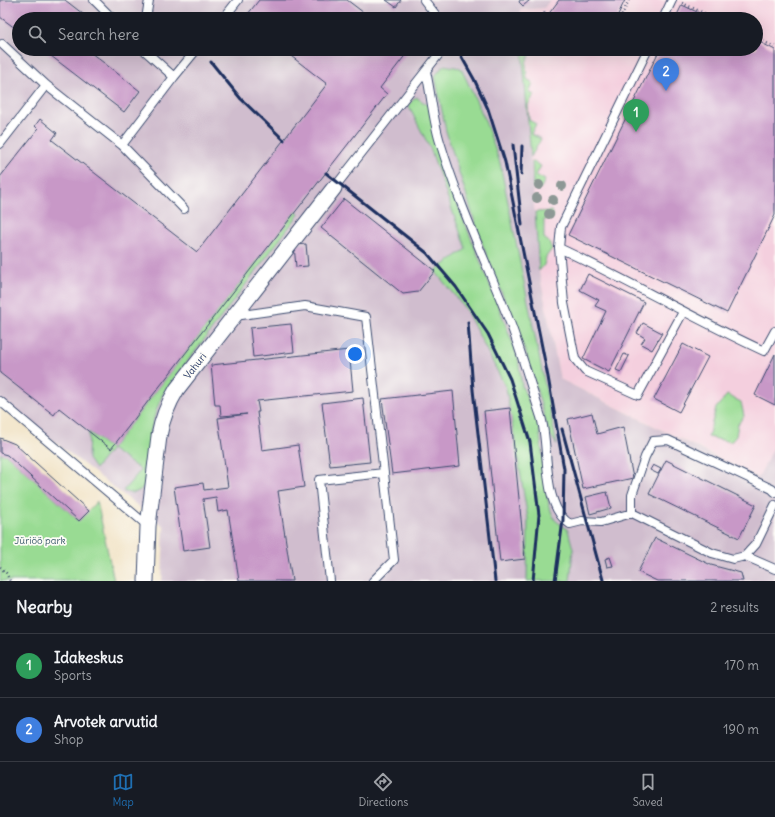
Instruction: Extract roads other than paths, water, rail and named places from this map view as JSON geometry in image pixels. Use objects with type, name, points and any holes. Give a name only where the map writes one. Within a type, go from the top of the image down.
[{"type":"street","name":"Vahuri","points":[[146,581],[148,526],[159,436],[162,421],[168,405],[177,389],[334,188]]},
{"type":"lane","points":[[94,0],[106,12]]},
{"type":"lane","points":[[147,12],[149,0]]},
{"type":"lane","points":[[229,12],[238,0]]},
{"type":"lane","points":[[424,0],[434,12]]},
{"type":"lane","points":[[668,12],[675,3]]},
{"type":"lane","points":[[1,45],[12,55]]},
{"type":"lane","points":[[13,56],[46,85],[122,145],[184,209]]},
{"type":"lane","points":[[151,56],[174,77]]},
{"type":"lane","points":[[122,145],[191,56]]},
{"type":"lane","points":[[334,188],[438,56]]},
{"type":"lane","points":[[645,56],[561,227],[559,248],[564,303],[575,359],[585,371],[638,395],[683,312]]},
{"type":"lane","points":[[426,71],[440,141],[468,224],[511,326],[544,426],[549,482],[554,502],[563,520],[570,524],[582,521],[601,522],[632,513],[712,553],[733,560],[745,556],[756,544],[775,505]]},
{"type":"lane","points":[[0,144],[46,85]]},
{"type":"lane","points":[[559,248],[591,263],[719,331],[764,351],[775,331]]},
{"type":"lane","points":[[233,317],[305,306],[366,317],[394,560],[373,581]]},
{"type":"lane","points":[[0,401],[148,526]]},
{"type":"lane","points":[[632,513],[632,495],[645,457],[653,441],[668,440],[772,489],[775,492]]},
{"type":"lane","points":[[330,581],[319,480],[384,474]]},
{"type":"lane","points":[[745,556],[775,569]]},
{"type":"railway","points":[[461,56],[488,109],[505,162],[548,377],[564,469],[563,520],[555,581]]},
{"type":"railway","points":[[211,62],[241,99],[284,140]]},
{"type":"railway","points":[[513,145],[522,225]]},
{"type":"railway","points":[[521,174],[522,146]]},
{"type":"railway","points":[[326,173],[427,253],[456,287],[488,334],[510,379],[530,442],[539,515],[533,581]]},
{"type":"railway","points":[[468,322],[473,390],[495,581]]},
{"type":"railway","points":[[562,429],[603,580]]},
{"type":"place","name":"Arvotek arvutid","points":[[666,91]]},
{"type":"place","name":"Idakeskus","points":[[636,132]]},
{"type":"park label","name":"Jüriöö park","points":[[40,540]]}]
